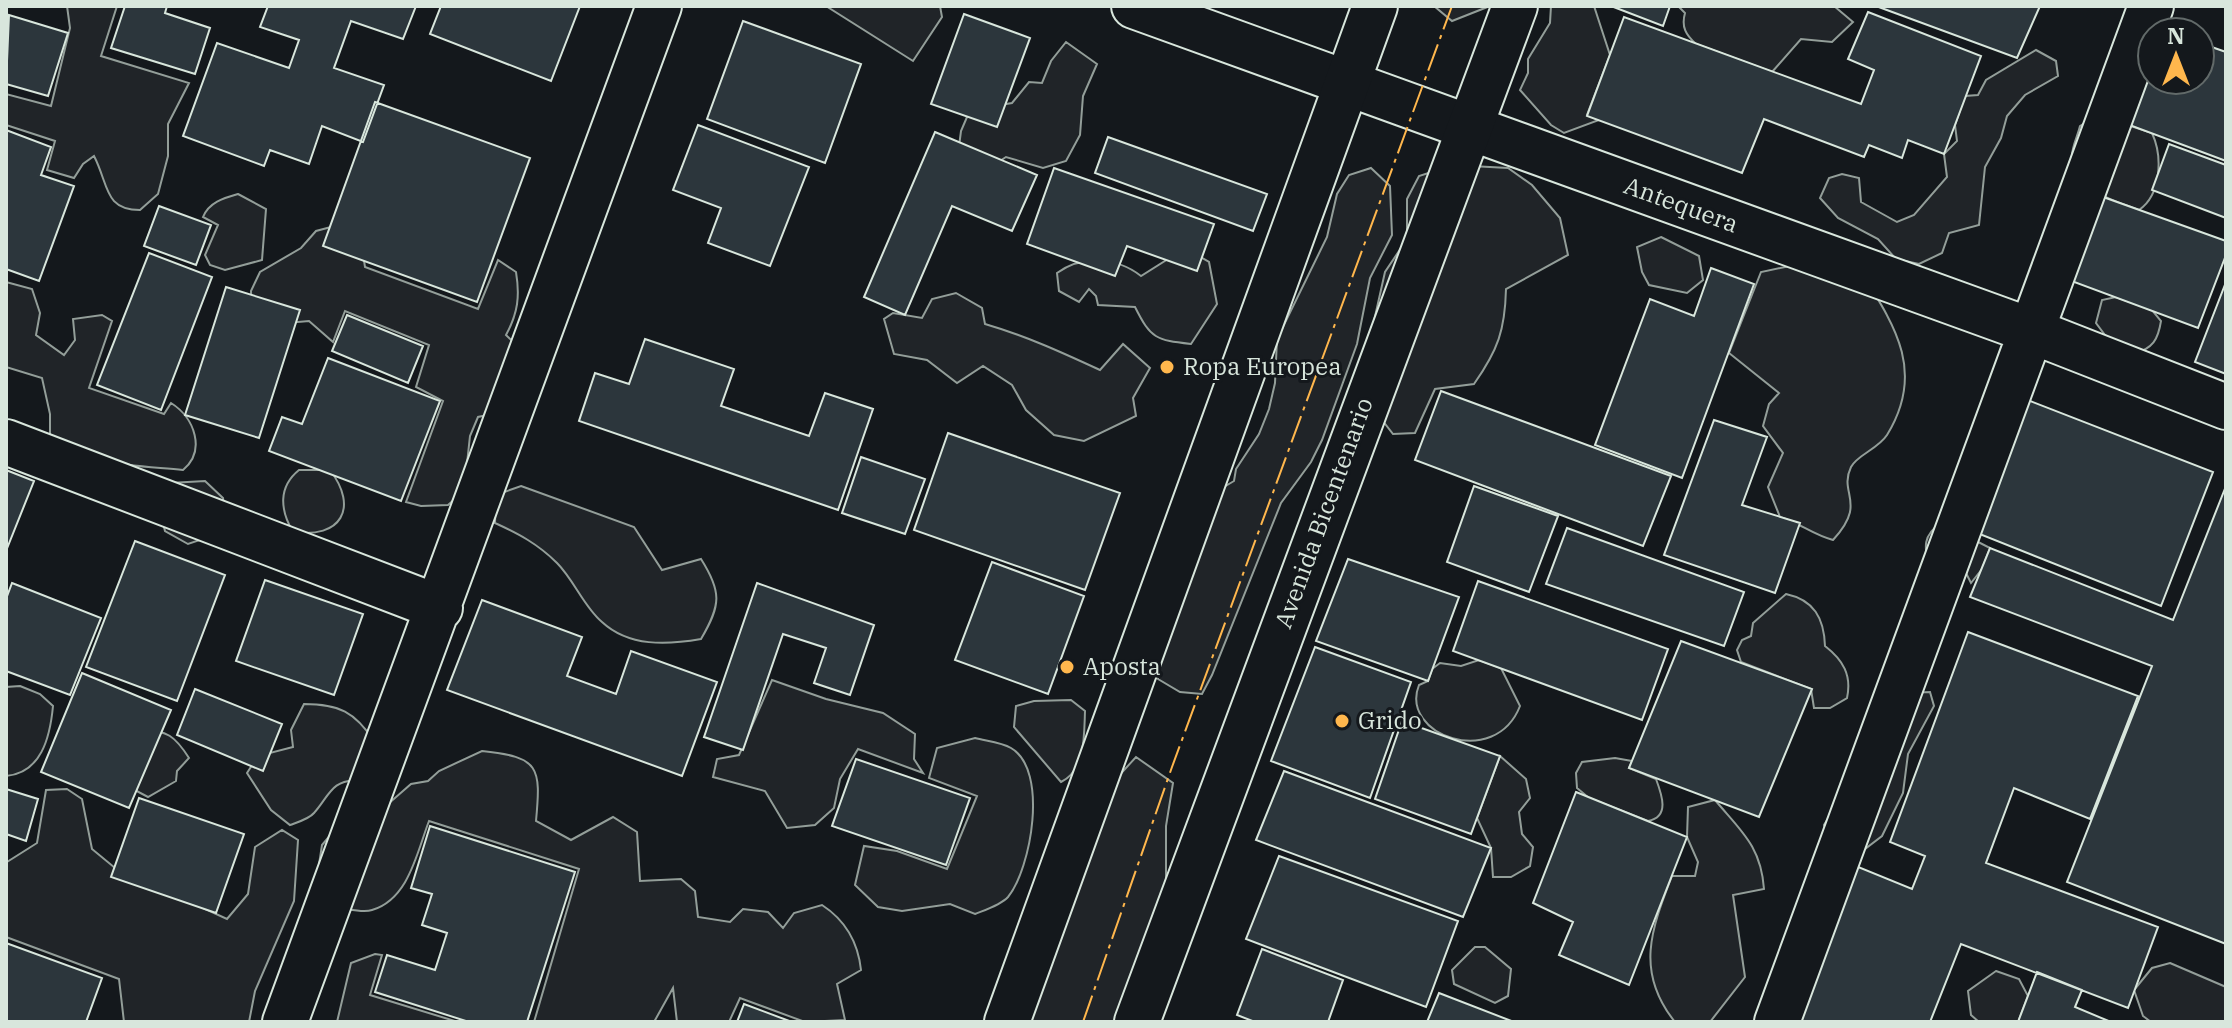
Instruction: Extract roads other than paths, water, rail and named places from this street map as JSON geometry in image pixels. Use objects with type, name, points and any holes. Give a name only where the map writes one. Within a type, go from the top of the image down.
[{"type":"street","points":[[285,1022],[440,608],[659,6]]},
{"type":"street","name":"Antequera","points":[[1134,6],[2032,331],[2226,407]]},
{"type":"street","points":[[1007,1022],[1375,6]]},
{"type":"street","name":"Avenida Bicentenario","points":[[1137,1022],[1467,128],[1515,6]]},
{"type":"street","points":[[1777,1022],[2151,6]]},
{"type":"street","points":[[6,442],[440,608]]},
{"type":"place","name":"Ropa Europea","points":[[1167,367]]},
{"type":"place","name":"Aposta","points":[[1067,667]]},
{"type":"place","name":"Grido","points":[[1342,721]]}]
